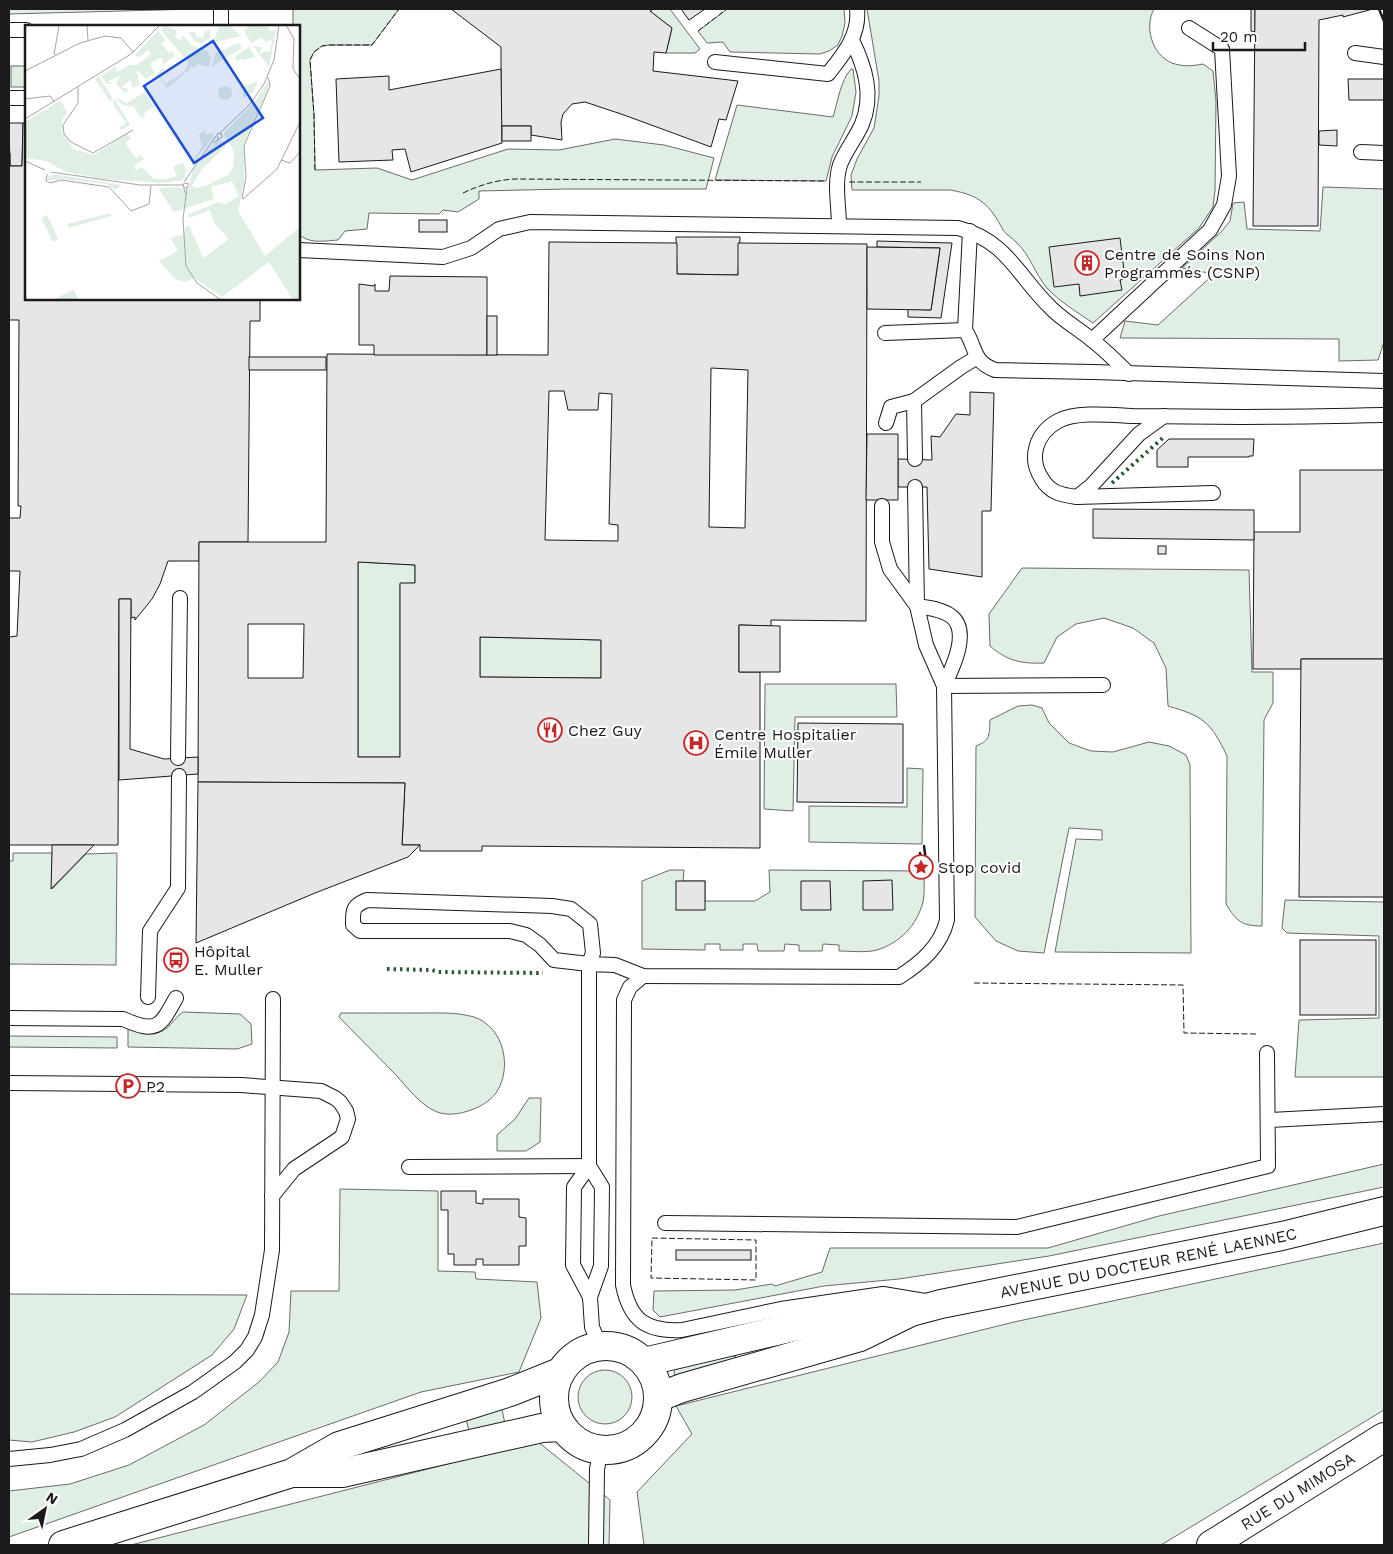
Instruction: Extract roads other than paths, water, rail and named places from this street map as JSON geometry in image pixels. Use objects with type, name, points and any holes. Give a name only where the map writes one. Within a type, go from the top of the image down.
[{"type":"main road","name":"AVENUE DU DOCTEUR RENÉ LAENNEC","points":[[659,1397],[682,1388],[860,1336],[911,1312],[941,1304],[1282,1236],[1384,1211]]},
{"type":"main road","name":"AVENUE DU DOCTEUR RENÉ LAENNEC","points":[[644,1362],[853,1313],[911,1312]]},
{"type":"main road","points":[[600,1346],[616,1346],[632,1352],[644,1362],[655,1378],[659,1397],[657,1412],[651,1425],[642,1437],[630,1445],[615,1450],[601,1450],[586,1446],[572,1439],[562,1427],[556,1414],[553,1400],[555,1385],[560,1372],[570,1359],[584,1350],[600,1346]]},
{"type":"main road","points":[[63,1545],[292,1473],[339,1446],[510,1392],[560,1372]]},
{"type":"main road","points":[[292,1473],[342,1473],[542,1428],[562,1427]]},
{"type":"main road","name":"RUE DU MIMOSA","points":[[1212,1545],[1384,1437]]},
{"type":"lane","points":[[221,9],[222,25]]},
{"type":"lane","points":[[715,62],[828,74],[852,40],[856,27],[857,9]]},
{"type":"lane","points":[[1092,340],[1210,230],[1224,205],[1229,176],[1222,49],[1189,28]]},
{"type":"lane","points":[[9,30],[25,30]]},
{"type":"lane","points":[[839,226],[838,179],[840,165],[862,124],[868,104],[867,80],[860,57],[852,40]]},
{"type":"lane","points":[[1355,53],[1384,57]]},
{"type":"lane","points":[[9,98],[25,98]]},
{"type":"lane","points":[[1361,152],[1384,153]]},
{"type":"lane","points":[[300,250],[443,257],[471,248],[499,229],[530,222],[958,228],[995,245],[1013,263],[1032,289],[1053,311],[1092,340],[1128,374]]},
{"type":"lane","points":[[970,232],[964,330],[973,343],[976,358],[985,366],[995,370],[1384,381]]},
{"type":"lane","points":[[885,333],[964,330]]},
{"type":"lane","points":[[886,423],[891,407],[914,401],[976,358]]},
{"type":"lane","points":[[914,401],[915,459]]},
{"type":"lane","points":[[1213,493],[1077,496],[1061,494],[1047,488],[1038,475],[1035,463],[1035,450],[1040,437],[1048,428],[1058,421],[1072,416],[1244,417],[1384,415]]},
{"type":"lane","points":[[1077,496],[1091,486],[1139,434],[1164,416]]},
{"type":"lane","points":[[600,1346],[592,1327],[590,1297],[601,1266],[602,1187],[589,1166],[588,964],[593,953],[590,924],[571,909],[552,906],[367,900],[358,904],[353,912],[353,925],[360,931],[510,931],[526,935],[540,945],[554,960],[588,964],[615,965],[643,976],[899,977],[915,967],[939,941],[944,933],[947,920],[944,686],[926,645],[917,606],[915,487]]},
{"type":"lane","points":[[882,506],[882,542],[890,568],[917,606],[938,610],[952,616],[959,626],[959,651],[944,686]]},
{"type":"lane","points":[[178,758],[180,598]]},
{"type":"lane","points":[[944,686],[1103,686]]},
{"type":"lane","points":[[148,998],[150,931],[178,888],[179,776]]},
{"type":"lane","points":[[643,976],[630,987],[624,1000],[623,1285],[627,1303],[637,1317],[648,1326],[666,1331],[682,1330],[781,1309],[883,1294],[941,1304]]},
{"type":"lane","points":[[9,1018],[123,1019],[135,1024],[157,1025],[163,1021],[176,998]]},
{"type":"lane","points":[[9,1459],[50,1456],[81,1449],[125,1430],[193,1392],[235,1362],[247,1350],[255,1337],[262,1315],[272,1250],[273,999]]},
{"type":"lane","points":[[666,1223],[1017,1227],[1268,1166],[1267,1053]]},
{"type":"lane","points":[[9,1083],[241,1085],[321,1091],[340,1102],[346,1111],[348,1119],[342,1137],[294,1169],[272,1196]]},
{"type":"lane","points":[[1268,1120],[1384,1114]]},
{"type":"lane","points":[[409,1167],[589,1166]]},
{"type":"lane","points":[[589,1166],[574,1187],[573,1265],[590,1297]]},
{"type":"lane","points":[[596,1545],[598,1469],[601,1450]]},
{"type":"place","name":"Centre de Soins Non Programmés (CSNP)","points":[[1087,263]]},
{"type":"place","name":"Chez Guy","points":[[550,730]]},
{"type":"place","name":"Centre Hospitalier Émile Muller","points":[[696,743]]},
{"type":"place","name":"Stop covid","points":[[921,867]]},
{"type":"place","name":"Hôpital E. Muller","points":[[176,960]]},
{"type":"place","name":"P2","points":[[128,1086]]}]
